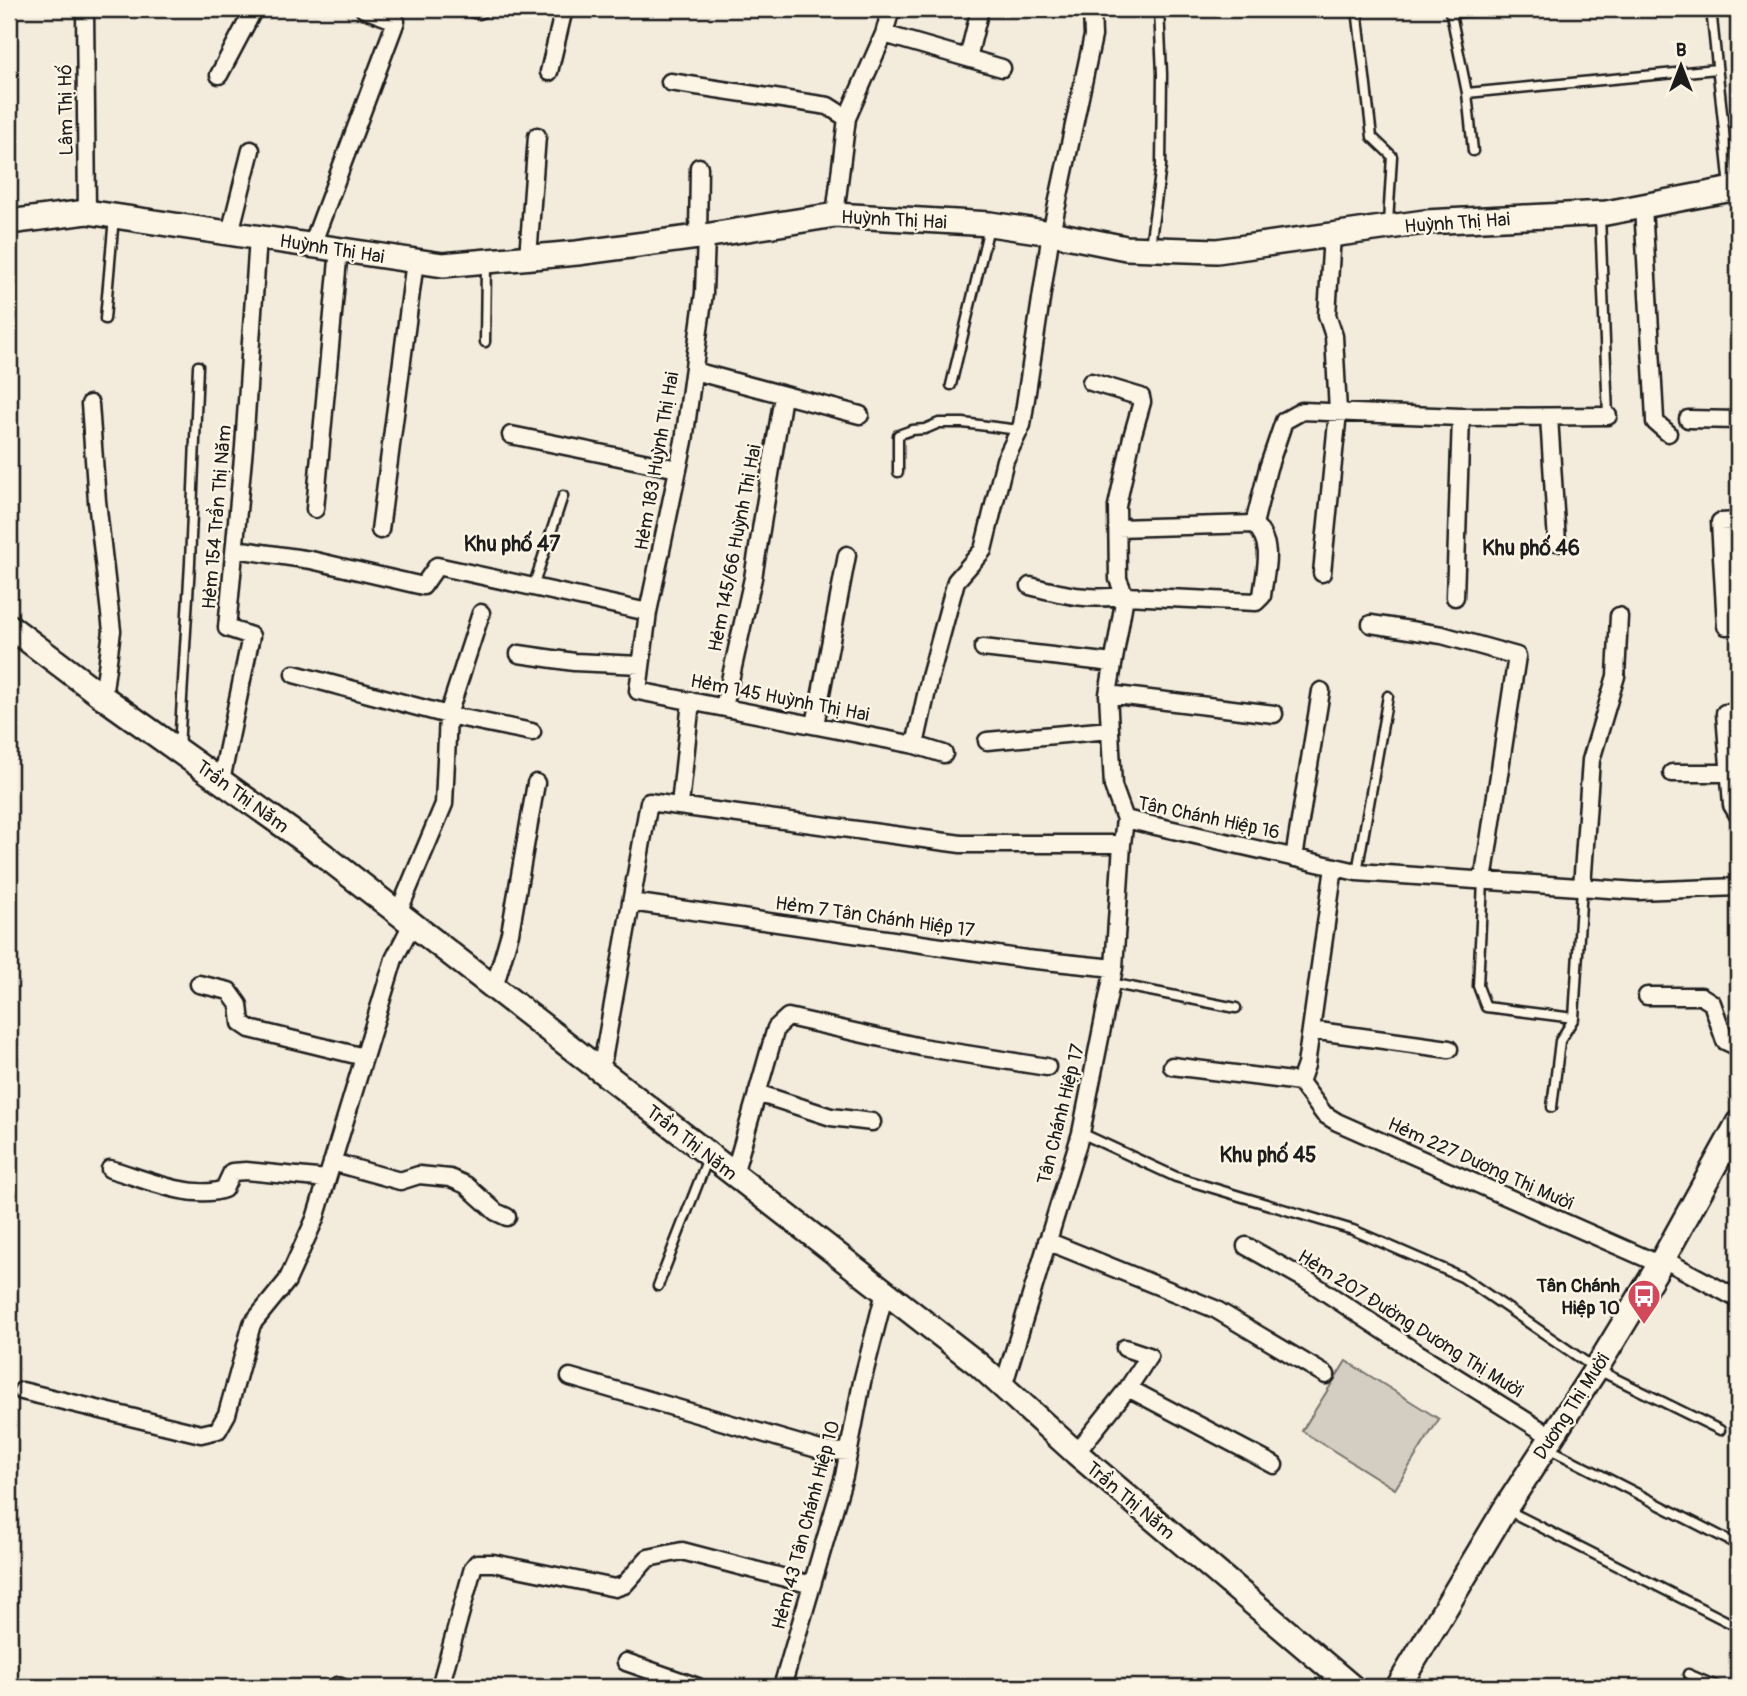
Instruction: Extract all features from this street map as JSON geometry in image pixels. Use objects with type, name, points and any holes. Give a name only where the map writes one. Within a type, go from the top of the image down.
[{"type":"street","name":"Lâm Thị Hố","points":[[85,9],[87,212]]},
{"type":"street","points":[[219,75],[254,9]]},
{"type":"street","points":[[312,245],[398,15],[364,9]]},
{"type":"street","points":[[549,72],[564,9]]},
{"type":"street","points":[[835,215],[847,118],[884,34],[891,9]]},
{"type":"street","points":[[968,58],[980,9]]},
{"type":"street","points":[[915,745],[956,581],[983,550],[1005,460],[1019,430],[1051,233],[1093,36],[1091,9]]},
{"type":"street","points":[[884,34],[1002,68]]},
{"type":"street","points":[[670,82],[828,106],[847,118]]},
{"type":"street","points":[[528,257],[537,136]]},
{"type":"street","points":[[230,233],[251,150]]},
{"type":"street","name":"Hẻm 183 Huỳnh Thị Hai","points":[[638,691],[648,612],[678,469],[704,293],[698,167]]},
{"type":"street","name":"Huỳnh Thị Hai","points":[[9,222],[87,212],[443,265],[702,237],[835,215],[989,224],[1126,248],[1217,251],[1425,222],[1599,214],[1734,189]]},
{"type":"street","points":[[1643,206],[1655,422],[1668,433]]},
{"type":"street","points":[[1322,573],[1338,412],[1334,336],[1327,315],[1332,235]]},
{"type":"street","name":"Hẻm 154 Trần Thị Năm","points":[[221,781],[251,636],[227,628],[246,422],[258,237]]},
{"type":"street","points":[[315,509],[339,250]]},
{"type":"street","points":[[380,530],[415,261]]},
{"type":"street","points":[[694,372],[860,415]]},
{"type":"street","points":[[1091,382],[1141,397],[1141,409],[1117,506],[1118,579],[1125,596],[1108,694],[1113,786],[1125,819]]},
{"type":"street","name":"Hẻm 145/66 Huỳnh Thị Hai","points":[[724,707],[753,578],[783,396]]},
{"type":"street","points":[[90,404],[97,501],[112,631],[103,697]]},
{"type":"street","points":[[1254,524],[1268,468],[1284,421],[1302,411],[1461,417],[1608,416]]},
{"type":"street","points":[[1455,597],[1461,417]]},
{"type":"street","points":[[1549,417],[1557,542]]},
{"type":"street","points":[[1688,419],[1738,420]]},
{"type":"street","points":[[511,435],[678,469]]},
{"type":"street","points":[[1738,521],[1720,522],[1726,626],[1738,625]]},
{"type":"street","points":[[1030,586],[1077,598],[1100,599],[1125,596],[1256,602],[1262,596],[1267,543],[1263,532],[1254,524],[1117,528]]},
{"type":"street","points":[[235,549],[311,560],[423,586],[437,566],[648,612]]},
{"type":"street","points":[[815,725],[847,555]]},
{"type":"street","points":[[22,1391],[201,1434],[218,1430],[227,1414],[252,1324],[287,1281],[315,1219],[405,918],[443,804],[449,715],[481,614]]},
{"type":"street","points":[[1582,887],[1591,760],[1616,676],[1619,616]]},
{"type":"street","points":[[1371,624],[1441,635],[1517,656],[1483,881]]},
{"type":"street","name":"Trần Thị Năm","points":[[11,627],[103,697],[312,846],[978,1364],[1076,1453],[1352,1687]]},
{"type":"street","points":[[983,648],[1113,663]]},
{"type":"street","points":[[519,654],[574,662],[641,665]]},
{"type":"street","points":[[294,674],[449,715],[532,732]]},
{"type":"street","name":"Hẻm 145 Huỳnh Thị Hai","points":[[638,691],[915,745],[944,754]]},
{"type":"street","points":[[1294,858],[1321,691]]},
{"type":"street","points":[[1108,694],[1274,714]]},
{"type":"street","points":[[680,805],[691,701]]},
{"type":"street","points":[[1738,713],[1725,713],[1732,805],[1738,815]]},
{"type":"street","points":[[987,741],[1110,730]]},
{"type":"street","points":[[1672,774],[1730,772]]},
{"type":"street","points":[[494,988],[510,933],[536,783]]},
{"type":"street","points":[[601,1071],[649,802],[961,844],[1122,844]]},
{"type":"street","name":"Tân Chánh Hiệp 16","points":[[1122,844],[1125,819],[1357,872],[1638,891],[1738,887]]},
{"type":"street","name":"Tân Chánh Hiệp 17","points":[[1003,1387],[1081,1133],[1112,976],[1122,844]]},
{"type":"street","points":[[1172,1066],[1300,1082],[1306,1065],[1334,867]]},
{"type":"street","name":"Hẻm 7 Tân Chánh Hiệp 17","points":[[631,902],[1013,957],[1112,976]]},
{"type":"street","points":[[199,984],[229,991],[239,1005],[242,1023],[250,1029],[364,1057]]},
{"type":"street","points":[[1647,996],[1701,996],[1712,1003],[1725,1041],[1738,1048]]},
{"type":"street","points":[[734,1174],[776,1028],[788,1017],[921,1047],[1047,1067]]},
{"type":"street","points":[[1311,1030],[1449,1049]]},
{"type":"street","name":"Hẻm 227 Dương Thị Mười","points":[[1300,1082],[1324,1114],[1337,1122],[1661,1262],[1738,1299]]},
{"type":"street","points":[[757,1093],[831,1117],[872,1122]]},
{"type":"street","name":"Dương Thị Mười","points":[[1398,1687],[1505,1508],[1596,1369],[1661,1262],[1738,1122]]},
{"type":"street","points":[[332,1162],[400,1181],[430,1174],[450,1178],[466,1185],[496,1212],[507,1217]]},
{"type":"street","points":[[110,1169],[180,1190],[214,1193],[224,1189],[232,1172],[327,1179]]},
{"type":"street","points":[[1048,1241],[1215,1309],[1326,1375]]},
{"type":"street","name":"Hẻm 207 Đường Dương Thị Mười","points":[[1246,1245],[1310,1282],[1549,1441]]},
{"type":"street","name":"Hẻm 43 Tân Chánh Hiệp 10","points":[[782,1687],[844,1476],[862,1382],[885,1292]]},
{"type":"street","points":[[1076,1453],[1128,1388],[1149,1356],[1125,1348]]},
{"type":"street","points":[[570,1377],[824,1451],[849,1452]]},
{"type":"street","points":[[1128,1388],[1274,1465]]},
{"type":"street","points":[[440,1687],[473,1568],[477,1563],[493,1563],[615,1588],[624,1585],[648,1558],[682,1551],[812,1585]]},
{"type":"street","points":[[626,1662],[698,1687]]},
{"type":"lane","points":[[1150,249],[1161,166],[1162,74],[1159,9]]},
{"type":"lane","points":[[1357,9],[1372,137],[1392,156],[1388,227]]},
{"type":"lane","points":[[1473,151],[1467,93],[1450,11],[1490,9]]},
{"type":"lane","points":[[1711,9],[1734,189]]},
{"type":"lane","points":[[1467,93],[1717,69]]},
{"type":"lane","points":[[1599,214],[1608,416]]},
{"type":"lane","points":[[105,319],[114,216]]},
{"type":"lane","points":[[951,384],[989,224]]},
{"type":"lane","points":[[485,342],[486,261]]},
{"type":"lane","points":[[178,751],[190,563],[198,366]]},
{"type":"lane","points":[[898,472],[898,435],[912,430],[925,429],[939,423],[963,423],[1019,430]]},
{"type":"lane","points":[[533,587],[563,496]]},
{"type":"lane","points":[[1357,872],[1388,696]]},
{"type":"lane","points":[[1483,881],[1478,986],[1486,1007],[1574,1018]]},
{"type":"lane","points":[[1552,1107],[1560,1041],[1574,1018],[1582,887]]},
{"type":"lane","points":[[1112,976],[1236,1008]]},
{"type":"lane","points":[[1081,1133],[1176,1177],[1353,1230],[1462,1277],[1596,1369],[1720,1430]]},
{"type":"lane","points":[[658,1286],[709,1155]]},
{"type":"lane","points":[[1549,1441],[1738,1545]]},
{"type":"lane","points":[[1505,1508],[1738,1627]]},
{"type":"lane","points":[[1688,1674],[1717,1687]]},
{"type":"path","points":[[9,575],[11,627]]},
{"type":"shaded area","points":[[1346,1361],[1439,1419],[1395,1489],[1302,1431]]},
{"type":"place","name":"Tân Chánh Hiệp 10","points":[[1644,1326]]},
{"type":"district","name":"Khu phố 47","points":[[512,544]]},
{"type":"district","name":"Khu phố 46","points":[[1531,548]]},
{"type":"district","name":"Khu phố 45","points":[[1268,1155]]}]
